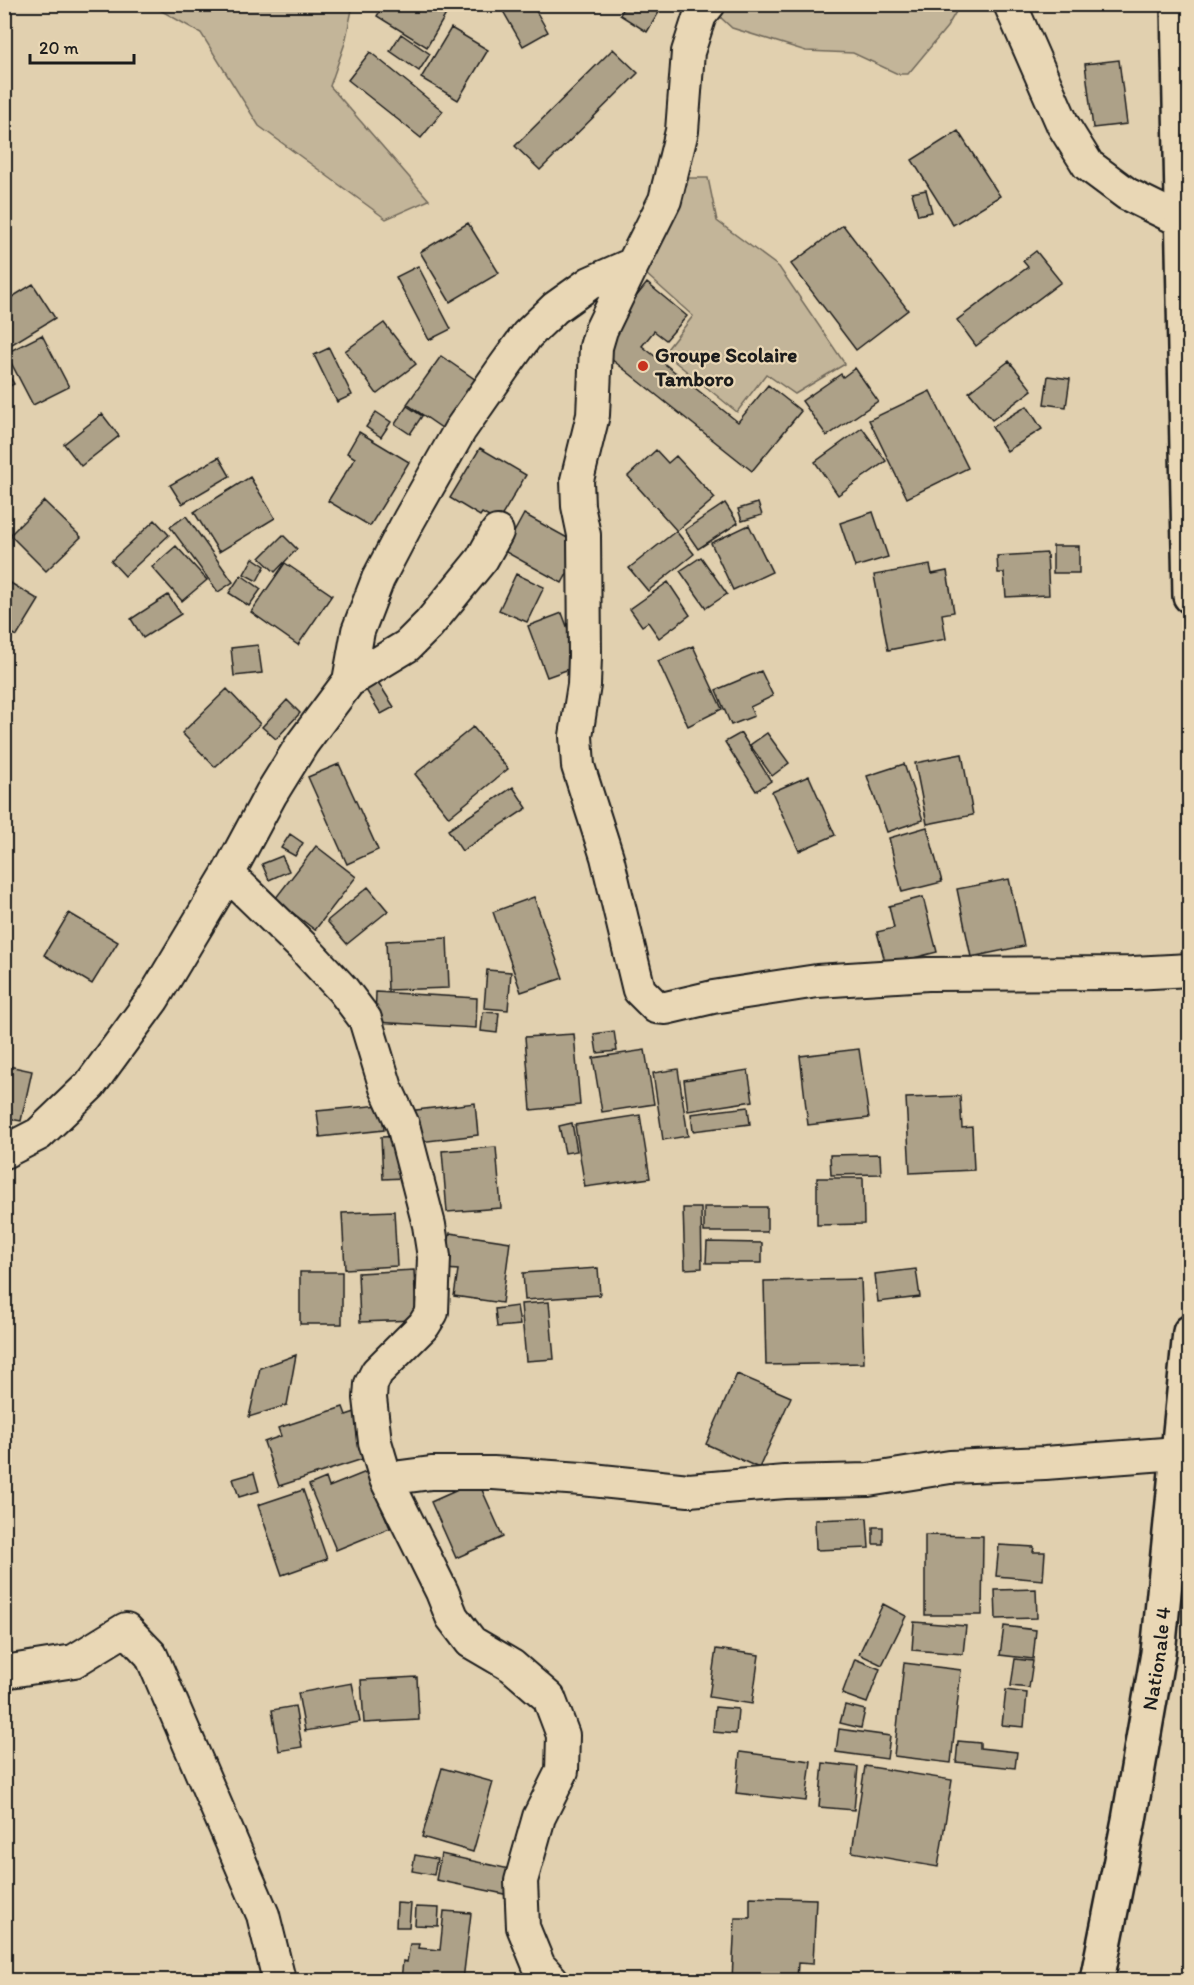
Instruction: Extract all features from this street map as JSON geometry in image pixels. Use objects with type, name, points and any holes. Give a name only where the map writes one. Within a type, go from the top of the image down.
[{"type":"highway","points":[[1178,4],[1190,596]]},
{"type":"highway","name":"Nationale 4","points":[[1097,1980],[1129,1820],[1158,1653],[1190,1332]]},
{"type":"street","points":[[709,4],[700,15],[688,52],[682,131],[665,200],[600,330],[596,347],[593,415],[577,480],[578,506],[584,536],[585,656],[584,686],[576,736],[578,766],[607,857],[639,990],[656,1007],[666,1008],[712,997],[817,981],[928,974],[1133,973],[1190,970]]},
{"type":"street","points":[[1010,4],[1063,125],[1088,165],[1127,194],[1182,221]]},
{"type":"street","points":[[349,681],[358,631],[378,579],[460,430],[527,335],[555,308],[590,283],[633,264]]},
{"type":"street","points":[[4,1152],[39,1134],[90,1085],[153,999],[302,744],[349,681],[407,646],[429,624],[482,559],[496,532]]},
{"type":"street","points":[[228,874],[309,953],[343,990],[365,1019],[386,1088],[403,1125],[422,1197],[434,1257],[432,1312],[424,1325],[377,1372],[371,1384],[370,1398],[375,1442],[386,1479],[452,1617],[471,1642],[512,1666],[549,1698],[563,1735],[562,1771],[539,1817],[521,1881],[523,1927],[539,1966],[552,1980]]},
{"type":"street","points":[[386,1479],[431,1473],[493,1473],[689,1490],[785,1482],[867,1480],[950,1467],[1045,1463],[1178,1453]]},
{"type":"street","points":[[4,1672],[74,1661],[126,1629],[151,1655],[263,1916],[279,1980]]},
{"type":"shaded area","points":[[151,5],[353,5],[345,43],[330,86],[429,200],[386,219],[259,126],[201,33]]},
{"type":"shaded area","points":[[707,5],[960,5],[947,27],[908,74],[898,74],[853,53],[806,51],[732,28]]},
{"type":"shaded area","points":[[660,178],[708,178],[717,221],[779,267],[845,364],[795,394],[766,374],[737,412],[664,353],[693,316],[646,274]]},
{"type":"building","points":[[384,4],[452,4],[427,47],[377,16]]},
{"type":"building","points":[[499,4],[532,4],[548,32],[523,46]]},
{"type":"building","points":[[626,4],[664,4],[647,32],[620,15]]},
{"type":"building","points":[[451,28],[488,50],[458,100],[421,78]]},
{"type":"building","points":[[401,34],[430,54],[419,71],[390,51]]},
{"type":"building","points":[[613,49],[638,73],[540,170],[515,146]]},
{"type":"building","points":[[370,52],[443,111],[421,138],[348,80]]},
{"type":"building","points":[[1119,60],[1127,124],[1093,128],[1085,64]]},
{"type":"building","points":[[958,131],[1000,196],[953,225],[912,160]]},
{"type":"building","points":[[926,190],[932,212],[918,215],[912,193]]},
{"type":"building","points":[[468,223],[499,273],[450,302],[420,252]]},
{"type":"building","points":[[843,225],[908,310],[856,350],[791,264]]},
{"type":"building","points":[[1036,251],[1061,282],[976,346],[957,320],[1028,267],[1023,261]]},
{"type":"building","points":[[418,266],[451,329],[429,340],[396,277]]},
{"type":"building","name":"Groupe Scolaire Tamboro","points":[[647,283],[687,316],[666,340],[654,331],[642,346],[738,422],[768,385],[801,411],[752,471],[596,347]]},
{"type":"building","points":[[33,284],[55,318],[4,349],[4,302]]},
{"type":"building","points":[[384,323],[416,364],[377,394],[345,351]]},
{"type":"building","points":[[42,335],[69,387],[33,405],[6,353]]},
{"type":"building","points":[[329,348],[352,395],[337,402],[314,355]]},
{"type":"building","points":[[441,356],[476,380],[442,428],[407,404]]},
{"type":"building","points":[[1009,361],[1032,390],[992,420],[969,392]]},
{"type":"building","points":[[4,366],[14,384],[4,389]]},
{"type":"building","points":[[855,368],[878,401],[827,436],[802,401],[841,374],[843,377]]},
{"type":"building","points":[[1048,376],[1070,379],[1066,407],[1044,404]]},
{"type":"building","points":[[930,391],[968,468],[907,498],[869,420]]},
{"type":"building","points":[[407,406],[422,416],[410,434],[395,424]]},
{"type":"building","points":[[1027,406],[1042,429],[1007,451],[992,427]]},
{"type":"building","points":[[376,412],[391,422],[381,437],[366,427]]},
{"type":"building","points":[[102,414],[119,436],[81,466],[64,444]]},
{"type":"building","points":[[862,428],[886,461],[838,495],[815,462]]},
{"type":"building","points":[[359,432],[409,462],[370,526],[328,501],[355,458],[347,453]]},
{"type":"building","points":[[480,448],[526,475],[498,522],[482,513],[480,516],[450,498]]},
{"type":"building","points":[[656,450],[668,463],[676,456],[715,498],[677,531],[628,476]]},
{"type":"building","points":[[219,457],[230,476],[182,504],[170,485]]},
{"type":"building","points":[[250,477],[275,518],[219,552],[194,512]]},
{"type":"building","points":[[44,501],[81,537],[46,571],[10,535]]},
{"type":"building","points":[[725,503],[738,523],[698,549],[685,530]]},
{"type":"building","points":[[758,503],[762,515],[742,521],[738,509]]},
{"type":"building","points":[[873,512],[888,557],[855,567],[840,523]]},
{"type":"building","points":[[524,514],[582,546],[562,583],[504,551]]},
{"type":"building","points":[[186,516],[233,582],[218,592],[170,527]]},
{"type":"building","points":[[155,520],[169,535],[125,576],[111,561]]},
{"type":"building","points":[[749,525],[772,572],[733,590],[711,543]]},
{"type":"building","points":[[676,531],[694,554],[648,591],[629,568]]},
{"type":"building","points":[[283,535],[297,549],[275,572],[260,558]]},
{"type":"building","points":[[176,546],[207,580],[182,601],[152,567]]},
{"type":"building","points":[[1053,546],[1079,546],[1079,573],[1053,573]]},
{"type":"building","points":[[1047,553],[1049,595],[1006,597],[1004,573],[998,573],[997,556]]},
{"type":"building","points":[[701,557],[727,594],[706,608],[680,571]]},
{"type":"building","points":[[253,558],[265,566],[257,581],[244,574]]},
{"type":"building","points":[[285,563],[332,595],[298,645],[251,612]]},
{"type":"building","points":[[930,565],[932,574],[947,571],[954,612],[942,614],[946,639],[888,650],[874,575]]},
{"type":"building","points":[[516,574],[544,587],[527,622],[499,610]]},
{"type":"building","points":[[241,575],[261,589],[249,606],[229,593]]},
{"type":"building","points":[[4,579],[39,600],[17,636],[4,629]]},
{"type":"building","points":[[668,582],[690,615],[659,638],[648,622],[642,626],[630,609]]},
{"type":"building","points":[[168,595],[181,614],[143,638],[131,619]]},
{"type":"building","points":[[562,613],[577,653],[568,656],[572,668],[547,677],[528,626]]},
{"type":"building","points":[[258,645],[262,673],[234,676],[231,648]]},
{"type":"building","points":[[693,646],[722,709],[688,726],[658,661]]},
{"type":"building","points":[[761,671],[773,696],[750,707],[754,716],[731,725],[716,690]]},
{"type":"building","points":[[378,682],[394,707],[381,714],[366,690]]},
{"type":"building","points":[[227,689],[260,724],[215,767],[182,733]]},
{"type":"building","points":[[287,700],[300,713],[276,739],[262,727]]},
{"type":"building","points":[[473,727],[508,769],[449,817],[415,774]]},
{"type":"building","points":[[741,733],[771,781],[756,791],[725,742]]},
{"type":"building","points":[[767,733],[789,763],[772,776],[750,745]]},
{"type":"building","points":[[962,754],[973,815],[927,824],[915,763]]},
{"type":"building","points":[[339,764],[378,850],[347,864],[308,777]]},
{"type":"building","points":[[904,764],[923,820],[887,832],[867,776]]},
{"type":"building","points":[[809,776],[835,835],[799,851],[772,792]]},
{"type":"building","points":[[513,787],[527,808],[462,851],[448,830]]},
{"type":"building","points":[[927,827],[942,882],[902,892],[889,838]]},
{"type":"building","points":[[290,834],[303,843],[295,856],[281,848]]},
{"type":"building","points":[[316,846],[356,877],[315,930],[275,899]]},
{"type":"building","points":[[282,856],[289,871],[269,880],[262,864]]},
{"type":"building","points":[[1009,879],[1024,946],[971,957],[957,889]]},
{"type":"building","points":[[368,887],[388,911],[347,944],[327,921]]},
{"type":"building","points":[[534,897],[563,978],[521,992],[493,912]]},
{"type":"building","points":[[923,897],[937,952],[886,965],[877,932],[894,928],[889,906]]},
{"type":"building","points":[[69,913],[118,942],[92,984],[44,955]]},
{"type":"building","points":[[447,938],[449,988],[388,990],[386,941]]},
{"type":"building","points":[[487,970],[511,972],[508,1010],[484,1008]]},
{"type":"building","points":[[376,992],[477,998],[476,1028],[375,1022]]},
{"type":"building","points":[[483,1012],[499,1013],[497,1033],[481,1031]]},
{"type":"building","points":[[614,1031],[617,1051],[597,1053],[594,1034]]},
{"type":"building","points":[[574,1034],[580,1105],[531,1110],[525,1037]]},
{"type":"building","points":[[859,1049],[869,1118],[808,1125],[800,1056]]},
{"type":"building","points":[[645,1050],[654,1104],[602,1112],[593,1058]]},
{"type":"building","points":[[4,1065],[32,1071],[21,1121],[4,1118]]},
{"type":"building","points":[[678,1069],[688,1136],[663,1140],[653,1073]]},
{"type":"building","points":[[748,1070],[753,1101],[688,1111],[684,1080]]},
{"type":"building","points":[[960,1096],[962,1128],[972,1127],[974,1170],[910,1173],[906,1098]]},
{"type":"building","points":[[475,1103],[478,1135],[411,1143],[408,1111]]},
{"type":"building","points":[[381,1105],[384,1130],[320,1137],[317,1111]]},
{"type":"building","points":[[748,1107],[750,1124],[693,1131],[691,1114]]},
{"type":"building","points":[[640,1115],[650,1178],[585,1187],[575,1125]]},
{"type":"building","points":[[572,1123],[577,1151],[565,1153],[559,1126]]},
{"type":"building","points":[[402,1136],[404,1178],[383,1179],[381,1137]]},
{"type":"building","points":[[496,1147],[501,1208],[447,1212],[442,1151]]},
{"type":"building","points":[[880,1154],[881,1174],[831,1175],[830,1155]]},
{"type":"building","points":[[817,1178],[863,1178],[864,1224],[817,1225]]},
{"type":"building","points":[[704,1207],[767,1207],[767,1232],[704,1232]]},
{"type":"building","points":[[683,1208],[701,1208],[702,1268],[685,1269]]},
{"type":"building","points":[[394,1211],[397,1266],[345,1269],[342,1213]]},
{"type":"building","points":[[450,1233],[510,1242],[502,1303],[454,1296],[458,1270],[445,1269]]},
{"type":"building","points":[[707,1242],[762,1243],[762,1263],[706,1263]]},
{"type":"building","points":[[598,1268],[600,1295],[525,1300],[523,1273]]},
{"type":"building","points":[[916,1269],[920,1297],[878,1302],[875,1274]]},
{"type":"building","points":[[414,1270],[416,1320],[360,1322],[358,1273]]},
{"type":"building","points":[[300,1272],[342,1272],[342,1324],[300,1324]]},
{"type":"building","points":[[861,1279],[864,1363],[766,1365],[764,1281]]},
{"type":"building","points":[[549,1302],[554,1359],[526,1361],[521,1304]]},
{"type":"building","points":[[517,1306],[520,1325],[497,1327],[495,1309]]},
{"type":"building","points":[[296,1355],[287,1405],[249,1417],[260,1368]]},
{"type":"building","points":[[737,1374],[791,1397],[759,1468],[706,1444]]},
{"type":"building","points":[[343,1407],[346,1415],[358,1411],[372,1456],[279,1486],[264,1442],[281,1436],[278,1428]]},
{"type":"building","points":[[366,1472],[390,1528],[336,1550],[309,1485],[326,1478],[329,1487]]},
{"type":"building","points":[[254,1473],[259,1491],[239,1497],[233,1479]]},
{"type":"building","points":[[478,1481],[503,1537],[456,1558],[431,1502]]},
{"type":"building","points":[[303,1490],[327,1559],[282,1575],[258,1505]]},
{"type":"building","points":[[867,1518],[869,1548],[816,1550],[815,1520]]},
{"type":"building","points":[[873,1527],[883,1527],[883,1544],[873,1544]]},
{"type":"building","points":[[925,1535],[983,1536],[982,1615],[925,1615]]},
{"type":"building","points":[[999,1545],[1034,1547],[1033,1552],[1045,1552],[1043,1580],[996,1576]]},
{"type":"building","points":[[1036,1589],[1037,1618],[996,1619],[995,1590]]},
{"type":"building","points":[[883,1604],[906,1616],[882,1665],[859,1654]]},
{"type":"building","points":[[914,1622],[966,1626],[963,1654],[912,1650]]},
{"type":"building","points":[[1004,1626],[1036,1630],[1033,1659],[1000,1655]]},
{"type":"building","points":[[716,1649],[759,1655],[752,1704],[709,1697]]},
{"type":"building","points":[[855,1659],[880,1669],[867,1703],[842,1694]]},
{"type":"building","points":[[1015,1659],[1033,1661],[1029,1688],[1011,1686]]},
{"type":"building","points":[[904,1663],[961,1670],[951,1763],[894,1756]]},
{"type":"building","points":[[417,1677],[419,1720],[364,1723],[361,1680]]},
{"type":"building","points":[[352,1683],[360,1722],[305,1731],[298,1693]]},
{"type":"building","points":[[1006,1690],[1027,1693],[1024,1727],[1002,1725]]},
{"type":"building","points":[[845,1705],[865,1710],[861,1728],[840,1723]]},
{"type":"building","points":[[295,1706],[302,1747],[279,1751],[272,1710]]},
{"type":"building","points":[[715,1707],[738,1709],[736,1734],[713,1732]]},
{"type":"building","points":[[839,1729],[890,1736],[887,1759],[836,1752]]},
{"type":"building","points":[[958,1741],[980,1743],[980,1748],[1017,1752],[1015,1768],[956,1762]]},
{"type":"building","points":[[740,1752],[811,1761],[806,1801],[736,1793]]},
{"type":"building","points":[[823,1763],[858,1767],[854,1810],[819,1807]]},
{"type":"building","points":[[865,1766],[952,1780],[938,1867],[852,1852]]},
{"type":"building","points":[[442,1768],[493,1782],[473,1852],[422,1837]]},
{"type":"building","points":[[441,1854],[514,1870],[509,1895],[436,1880]]},
{"type":"building","points":[[415,1855],[437,1859],[434,1875],[412,1871]]},
{"type":"building","points":[[750,1897],[816,1899],[813,1964],[798,1963],[797,1980],[732,1980],[735,1918],[750,1918]]},
{"type":"building","points":[[397,1903],[411,1904],[409,1927],[396,1927]]},
{"type":"building","points":[[416,1907],[439,1908],[438,1926],[415,1925]]},
{"type":"building","points":[[444,1911],[471,1913],[463,1980],[401,1980],[403,1961],[407,1962],[410,1944],[419,1944],[418,1948],[440,1950]]},
{"type":"place","name":"Groupe Scolaire Tamboro","points":[[643,366]]}]
